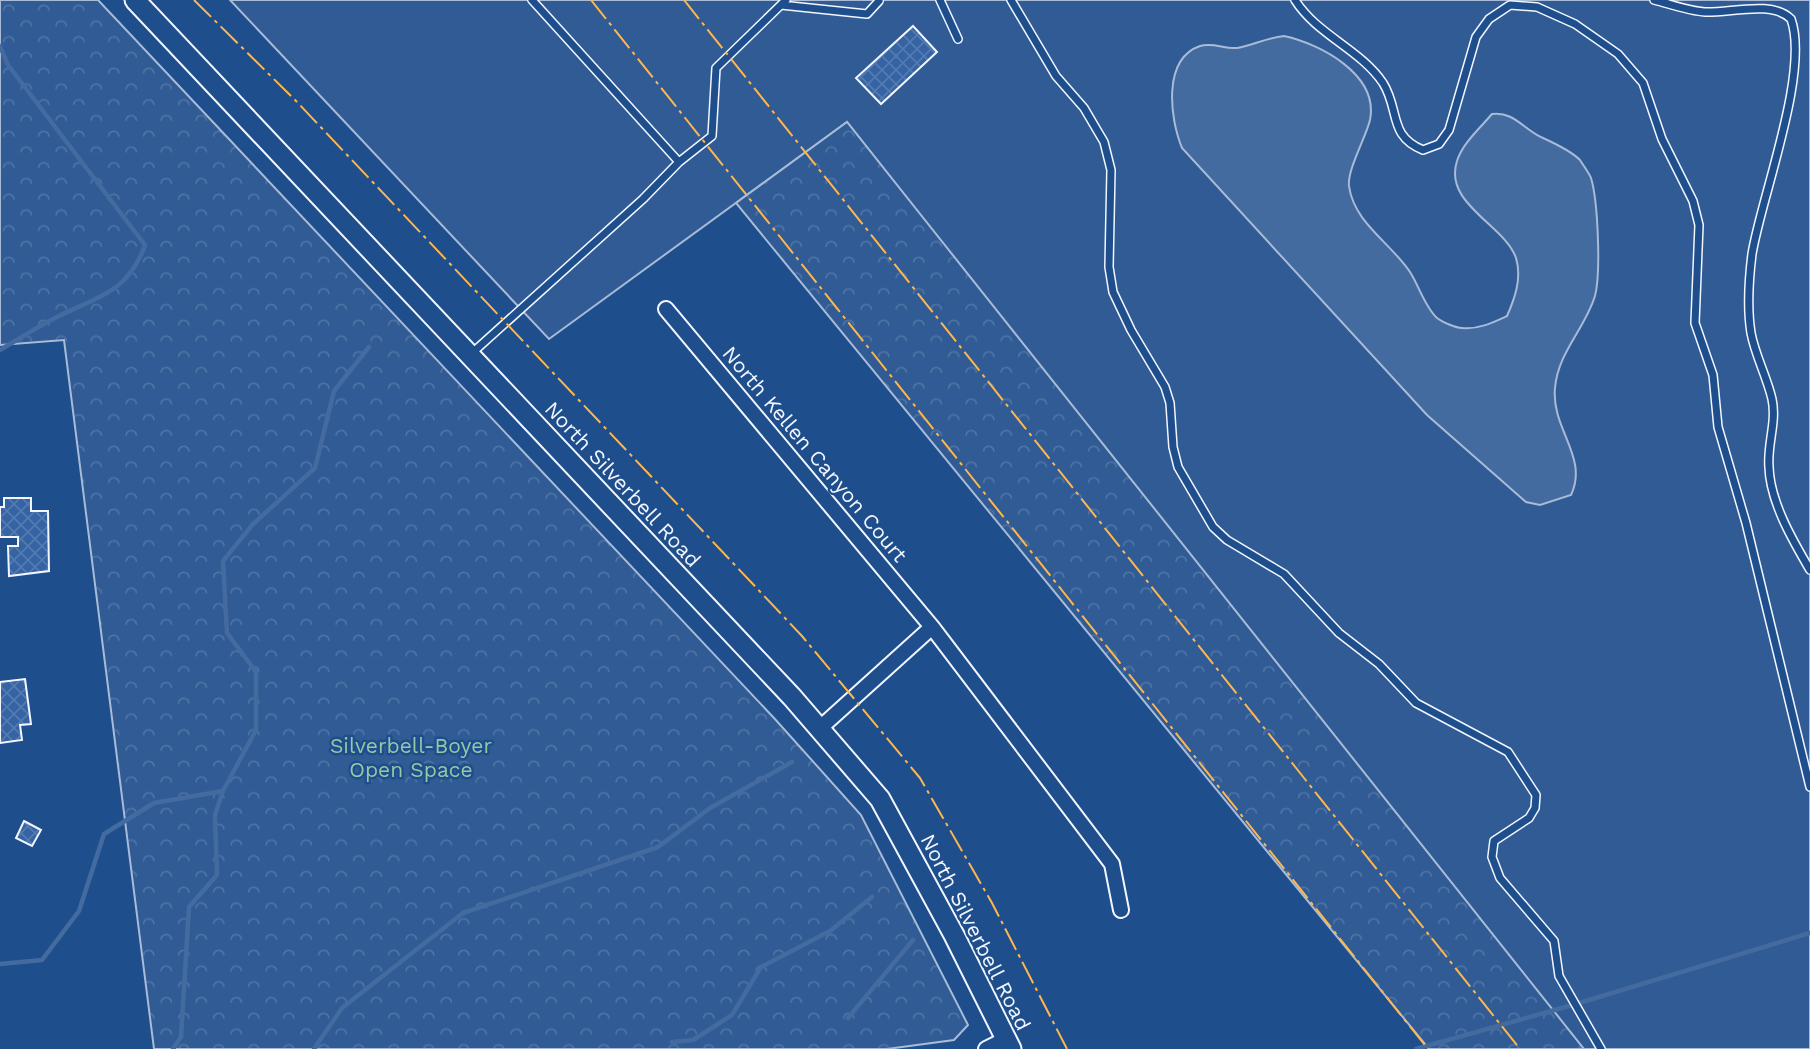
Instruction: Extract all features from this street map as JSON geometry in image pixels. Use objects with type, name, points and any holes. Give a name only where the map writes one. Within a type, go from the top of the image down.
[{"type":"main road","name":"North Silverbell Road","points":[[135,0],[470,354],[819,729],[880,799],[954,934],[1008,1044]]},
{"type":"street","name":"North Kellen Canyon Court","points":[[666,309],[932,627],[1112,864],[1121,910]]},
{"type":"street","points":[[819,729],[932,627]]},
{"type":"street","points":[[986,1049],[1008,1044]]},
{"type":"lane","points":[[531,0],[679,162]]},
{"type":"lane","points":[[940,0],[958,39]]},
{"type":"lane","points":[[1012,0],[1056,76],[1084,108],[1104,142],[1111,170],[1109,267],[1113,292],[1165,387],[1170,403],[1173,447],[1178,467],[1213,527],[1227,540],[1284,574],[1339,633],[1379,664],[1416,702],[1430,712],[1508,752],[1520,767],[1535,795],[1535,808],[1529,818],[1494,841],[1492,857],[1500,878],[1554,942],[1559,976],[1601,1049]]},
{"type":"lane","points":[[1295,0],[1323,30],[1371,68],[1392,103],[1399,132],[1409,145],[1423,150],[1439,144],[1449,130],[1476,37],[1489,19],[1510,5],[1538,7],[1575,24],[1618,54],[1638,76],[1662,139],[1693,201],[1699,225],[1695,323],[1713,375],[1718,427],[1746,523],[1810,787]]},
{"type":"lane","points":[[1654,0],[1704,12],[1768,6],[1780,9],[1792,19],[1799,36],[1803,67],[1793,130],[1752,252],[1749,308],[1751,334],[1772,400],[1774,420],[1768,469],[1785,520],[1810,570]]},
{"type":"lane","points":[[470,354],[643,199],[679,162],[712,136],[716,68],[784,2],[867,14],[879,1]]},
{"type":"green space","name":"Silverbell-Boyer Open Space","points":[[0,0],[98,0],[774,718],[861,815],[968,1025],[954,1040],[887,1049],[154,1049],[64,340],[0,345]]},
{"type":"green space","points":[[230,0],[1810,0],[1810,1049],[1577,1049],[847,122],[549,339]]},
{"type":"green space","points":[[847,122],[1584,1049],[1429,1049],[736,203]]},
{"type":"shaded area","points":[[1284,36],[1330,54],[1344,64],[1366,89],[1370,120],[1349,179],[1352,199],[1365,222],[1410,272],[1433,313],[1446,323],[1459,328],[1474,328],[1507,316],[1517,288],[1518,265],[1510,246],[1467,202],[1459,190],[1455,176],[1457,161],[1463,148],[1492,114],[1507,115],[1536,135],[1567,150],[1580,160],[1587,171],[1591,178],[1597,219],[1597,285],[1591,308],[1561,363],[1555,388],[1558,417],[1576,468],[1571,495],[1540,505],[1526,502],[1427,415],[1182,148],[1174,122],[1172,91],[1179,63],[1188,53],[1205,45],[1237,48]]},
{"type":"building","points":[[913,26],[937,52],[881,104],[856,78]]},
{"type":"building","points":[[4,498],[31,498],[31,511],[48,511],[49,571],[9,576],[8,546],[18,546],[18,537],[0,537],[0,507],[4,507]]},
{"type":"building","points":[[25,679],[31,724],[20,725],[22,740],[0,743],[0,682]]},
{"type":"building","points":[[24,821],[41,830],[32,846],[16,838]]},
{"type":"waterway","points":[[0,46],[8,65],[145,245],[130,274],[110,291],[0,350]]},
{"type":"waterway","points":[[173,1049],[181,1037],[189,907],[217,875],[215,815],[223,791],[256,730],[256,672],[227,633],[223,561],[253,524],[315,468],[334,391],[369,347]]},
{"type":"waterway","points":[[314,1049],[342,1008],[463,913],[658,847],[710,808],[792,762]]},
{"type":"waterway","points":[[0,964],[42,960],[79,911],[104,834],[154,803],[223,791]]},
{"type":"waterway","points":[[672,1042],[693,1040],[732,1015],[761,967],[830,931],[872,897]]},
{"type":"waterway","points":[[1416,1049],[1810,933]]},
{"type":"waterway","points":[[848,1018],[913,940]]},
{"type":"power","points":[[194,0],[297,102],[802,636],[920,778],[992,903],[1067,1049]]},
{"type":"power","points":[[591,0],[1428,1049]]},
{"type":"power","points":[[684,0],[1520,1049]]}]
